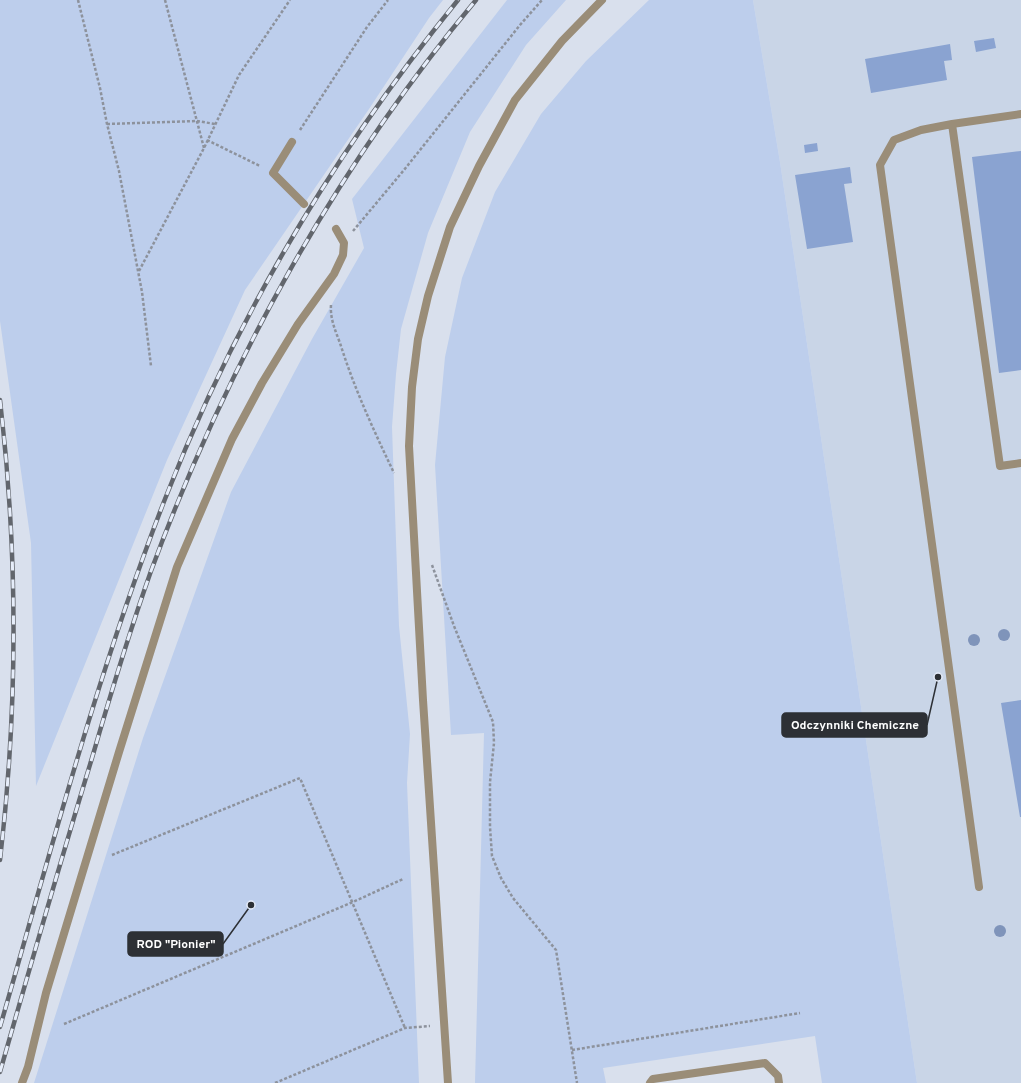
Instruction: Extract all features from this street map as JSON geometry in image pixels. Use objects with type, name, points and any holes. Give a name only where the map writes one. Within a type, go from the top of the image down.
[{"type":"street","points":[[448,1083],[423,700],[409,446],[412,387],[418,339],[428,296],[450,227],[479,166],[515,100],[562,41],[602,0]]},
{"type":"street","points":[[979,887],[880,165],[894,140],[921,130],[1021,114]]},
{"type":"street","points":[[952,124],[1000,466],[1021,463]]},
{"type":"street","points":[[292,142],[273,173],[304,204]]},
{"type":"street","points":[[22,1083],[28,1067],[46,993],[177,567],[232,440],[262,383],[298,324],[334,274],[343,255],[344,242],[336,229]]},
{"type":"street","points":[[650,1083],[653,1079],[764,1063],[778,1076],[779,1083]]},
{"type":"path","points":[[78,0],[119,171],[139,272],[151,366]]},
{"type":"path","points":[[165,0],[204,148]]},
{"type":"path","points":[[139,272],[204,148],[240,75],[290,0]]},
{"type":"path","points":[[292,142],[367,27],[388,0]]},
{"type":"path","points":[[344,242],[409,164],[520,24],[542,0]]},
{"type":"path","points":[[107,124],[197,121],[216,124]]},
{"type":"path","points":[[208,140],[273,173]]},
{"type":"path","points":[[331,302],[330,315],[345,361],[372,425],[396,476]]},
{"type":"path","points":[[431,562],[454,626],[493,722],[494,743],[490,782],[490,827],[492,856],[501,878],[513,898],[556,950],[577,1083]]},
{"type":"path","points":[[112,855],[300,778],[405,1028]]},
{"type":"path","points":[[64,1024],[403,879]]},
{"type":"path","points":[[572,1050],[800,1012]]},
{"type":"path","points":[[275,1083],[405,1028],[445,1025]]},
{"type":"shaded area","points":[[0,0],[443,0],[429,18],[369,109],[245,290],[167,460],[36,786],[31,543],[0,321]]},
{"type":"shaded area","points":[[507,0],[566,0],[526,45],[470,132],[428,233],[401,329],[396,374],[392,427],[399,626],[410,734],[407,783],[419,1083],[34,1083],[143,738],[231,492],[312,339],[364,248],[352,199]]},
{"type":"shaded area","points":[[649,0],[753,0],[780,162],[917,1083],[822,1083],[815,1036],[603,1068],[606,1083],[475,1083],[484,733],[451,735],[435,465],[445,357],[462,278],[495,192],[541,114],[586,61]]},
{"type":"shaded area","points":[[753,0],[1021,0],[1021,1083],[917,1083],[780,162]]},
{"type":"building","points":[[994,38],[996,48],[976,52],[974,41]]},
{"type":"building","points":[[950,44],[952,60],[944,61],[947,80],[871,93],[865,59]]},
{"type":"building","points":[[817,143],[818,151],[805,153],[804,145]]},
{"type":"building","points":[[1021,151],[1021,370],[999,373],[972,157]]},
{"type":"building","points":[[850,167],[852,183],[844,184],[853,242],[807,249],[795,175]]},
{"type":"building","points":[[1021,700],[1021,817],[1020,817],[1001,703]]},
{"type":"railway","points":[[0,1027],[76,761],[118,629],[165,499],[193,432],[223,366],[256,302],[292,238],[330,176],[413,57],[458,0]]},
{"type":"railway","points":[[0,1072],[68,837],[135,618],[151,571],[181,494],[214,419],[250,344],[289,272],[331,201],[376,132],[425,65],[476,0]]},
{"type":"railway","points":[[0,400],[10,515],[14,630],[10,745],[0,860]]},
{"type":"place","name":"Odczynniki Chemiczne","points":[[938,677]]},
{"type":"place","name":"ROD \"Pionier\"","points":[[251,905]]}]
